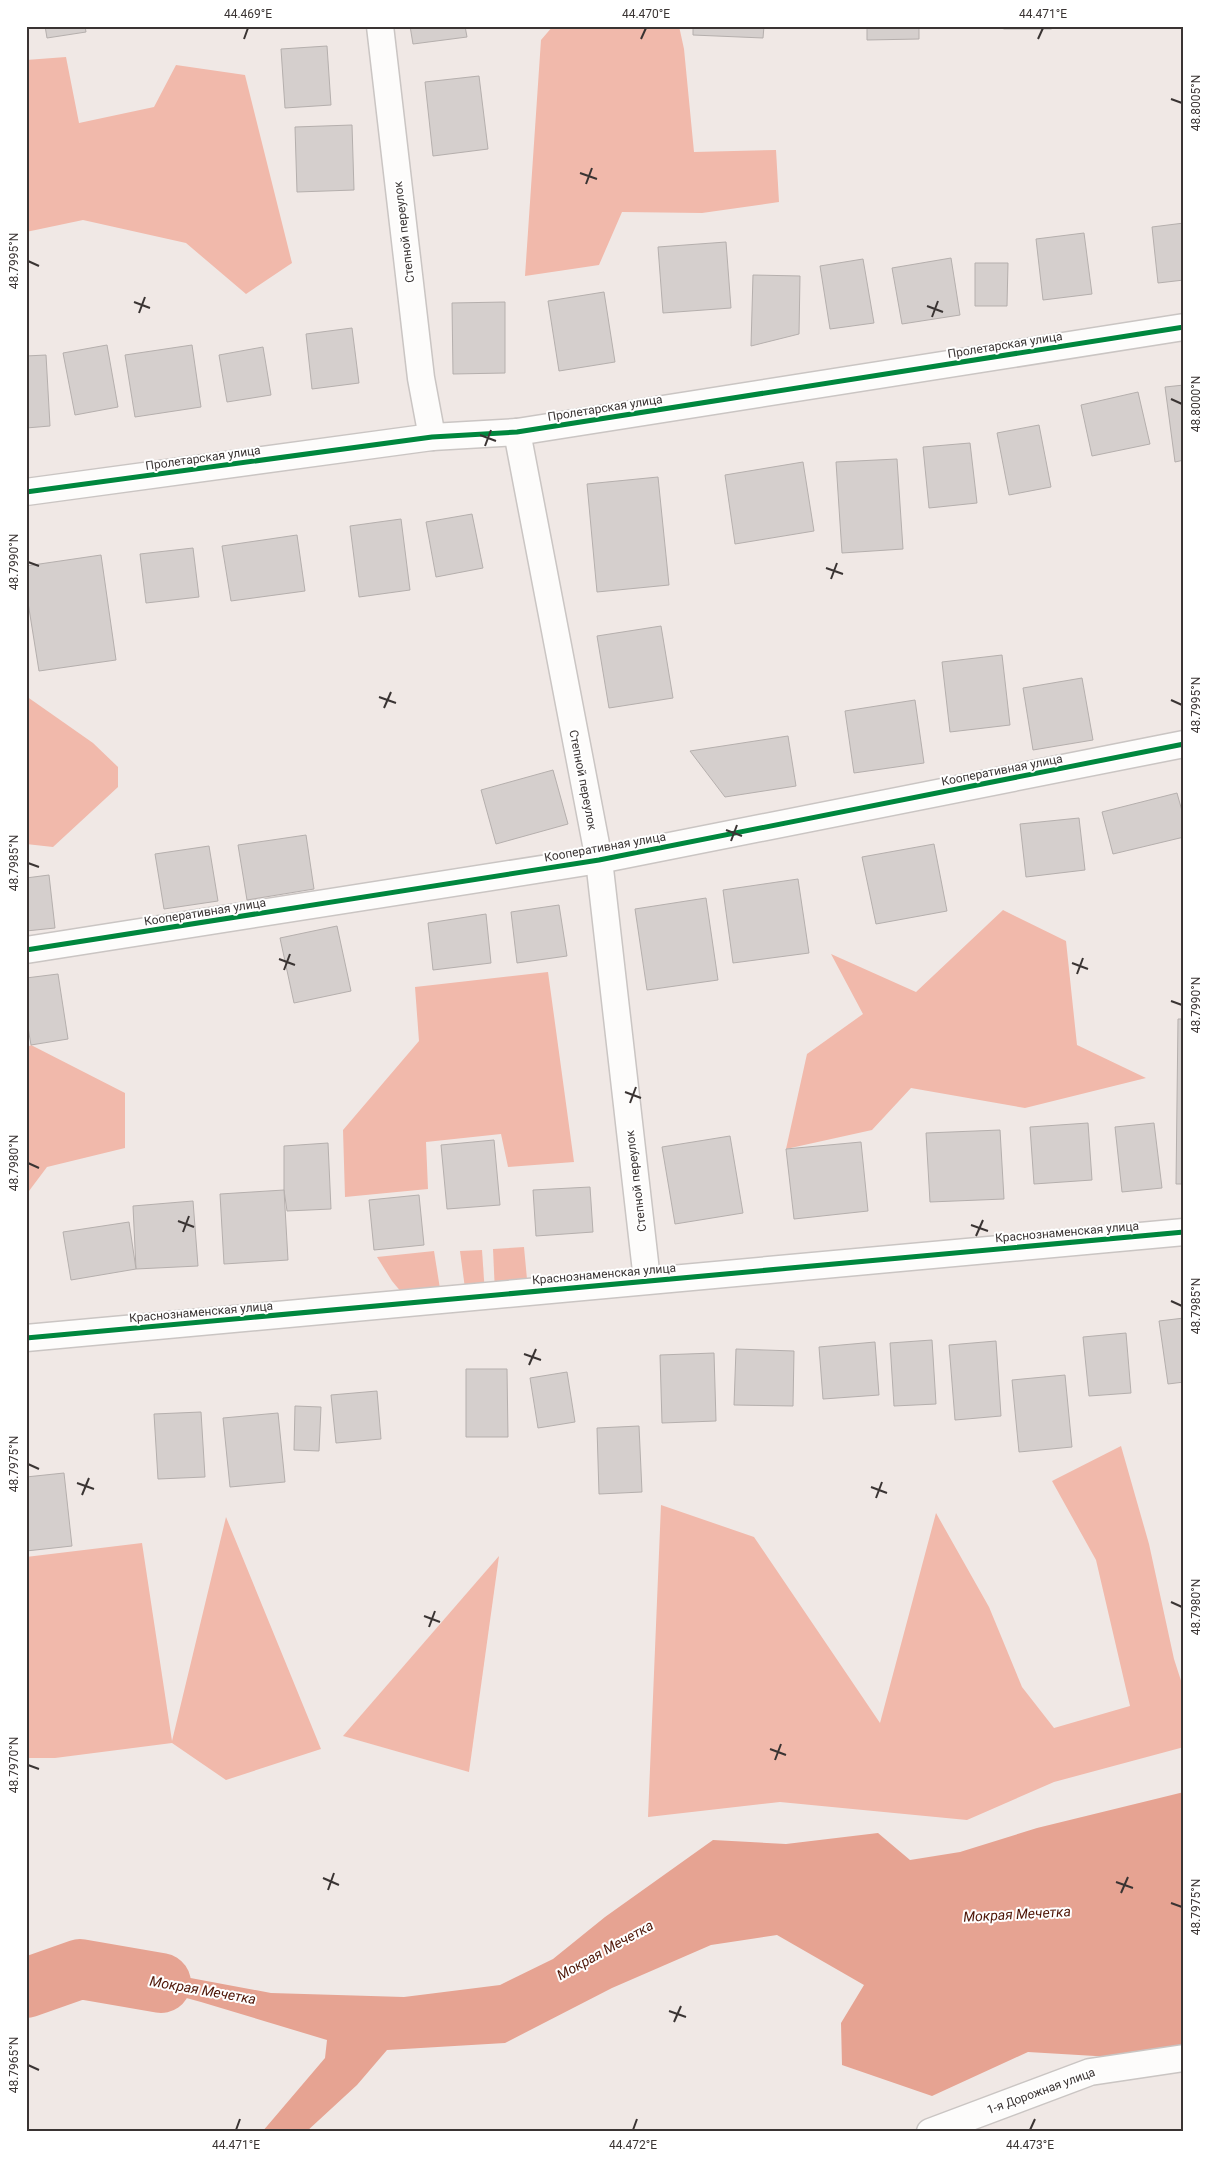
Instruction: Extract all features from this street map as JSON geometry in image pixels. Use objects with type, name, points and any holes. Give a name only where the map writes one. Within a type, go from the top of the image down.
[{"type":"street","name":"Степной переулок","points":[[380,26],[420,368],[432,437]]},
{"type":"street","name":"Пролетарская улица","points":[[26,492],[432,437],[516,432],[1184,327]]},
{"type":"street","name":"Степной переулок","points":[[516,432],[599,860],[647,1280]]},
{"type":"street","name":"Кооперативная улица","points":[[26,950],[599,860],[1184,744]]},
{"type":"street","name":"Краснознаменская улица","points":[[26,1338],[1184,1232]]},
{"type":"street","name":"1-я Дорожная улица","points":[[930,2132],[1090,2072],[1184,2058]]},
{"type":"shaded area","points":[[553,26],[679,26],[684,49],[694,152],[776,150],[779,202],[702,213],[622,212],[599,265],[525,276],[541,40]]},
{"type":"shaded area","points":[[66,57],[79,123],[154,107],[176,65],[245,75],[292,263],[246,294],[186,243],[83,220],[26,232],[26,60]]},
{"type":"shaded area","points":[[26,696],[93,743],[118,767],[118,787],[53,847],[26,844]]},
{"type":"shaded area","points":[[1003,910],[1066,941],[1077,1045],[1146,1078],[1025,1108],[911,1088],[872,1130],[786,1149],[807,1054],[863,1014],[831,954],[916,992]]},
{"type":"shaded area","points":[[548,972],[574,1162],[508,1167],[501,1134],[426,1142],[428,1189],[345,1197],[343,1130],[419,1041],[415,987]]},
{"type":"shaded area","points":[[31,1045],[125,1093],[125,1148],[47,1167],[26,1195],[26,1048]]},
{"type":"shaded area","points":[[524,1247],[528,1290],[495,1293],[493,1249]]},
{"type":"shaded area","points":[[482,1250],[485,1294],[466,1296],[460,1251]]},
{"type":"shaded area","points":[[434,1251],[441,1295],[407,1299],[392,1281],[377,1257]]},
{"type":"shaded area","points":[[1121,1446],[1149,1544],[1174,1659],[1184,1690],[1184,1747],[1054,1782],[967,1820],[780,1802],[648,1817],[661,1505],[754,1537],[880,1723],[936,1513],[989,1607],[1022,1687],[1054,1728],[1130,1706],[1096,1560],[1052,1481]]},
{"type":"shaded area","points":[[226,1517],[321,1749],[226,1780],[172,1743],[55,1758],[26,1758],[26,1557],[142,1543],[172,1741]]},
{"type":"shaded area","points":[[499,1556],[469,1772],[343,1736]]},
{"type":"water","points":[[1184,1792],[1184,2051],[1112,2057],[1028,2052],[932,2096],[842,2065],[841,2023],[864,1985],[777,1935],[711,1945],[612,1988],[505,2043],[387,2050],[357,2085],[306,2132],[262,2132],[325,2058],[327,2040],[201,2002],[80,1969],[153,1971],[271,1993],[404,1997],[500,1985],[553,1959],[605,1917],[713,1840],[786,1844],[878,1833],[910,1860],[960,1852],[1037,1828]]},
{"type":"building","points":[[45,26],[85,26],[86,32],[47,38]]},
{"type":"building","points":[[410,26],[465,26],[467,37],[413,44]]},
{"type":"building","points":[[693,26],[764,26],[763,38],[693,35]]},
{"type":"building","points":[[867,26],[919,26],[919,39],[867,40]]},
{"type":"building","points":[[1004,26],[1051,26],[1051,29],[1004,29]]},
{"type":"building","points":[[327,46],[331,105],[285,108],[281,49]]},
{"type":"building","points":[[479,76],[488,149],[433,156],[425,82]]},
{"type":"building","points":[[352,125],[354,190],[297,192],[295,127]]},
{"type":"building","points":[[1184,223],[1184,280],[1158,283],[1152,227]]},
{"type":"building","points":[[1084,233],[1092,294],[1043,300],[1036,239]]},
{"type":"building","points":[[726,242],[731,308],[663,313],[658,247]]},
{"type":"building","points":[[951,258],[960,315],[902,324],[892,268]]},
{"type":"building","points":[[863,259],[874,323],[830,329],[820,266]]},
{"type":"building","points":[[975,263],[1008,263],[1007,306],[975,306]]},
{"type":"building","points":[[753,275],[800,276],[799,334],[751,346]]},
{"type":"building","points":[[604,292],[615,362],[559,371],[548,301]]},
{"type":"building","points":[[505,302],[505,373],[453,374],[452,303]]},
{"type":"building","points":[[352,328],[359,383],[312,389],[306,334]]},
{"type":"building","points":[[107,345],[118,407],[75,415],[63,353]]},
{"type":"building","points":[[192,345],[201,407],[135,417],[125,355]]},
{"type":"building","points":[[263,347],[271,395],[227,402],[219,355]]},
{"type":"building","points":[[46,355],[50,426],[26,428],[26,356]]},
{"type":"building","points":[[1184,385],[1184,460],[1175,462],[1165,387]]},
{"type":"building","points":[[1138,392],[1150,444],[1092,456],[1081,405]]},
{"type":"building","points":[[1039,425],[1051,487],[1009,495],[997,433]]},
{"type":"building","points":[[970,443],[977,503],[929,508],[923,447]]},
{"type":"building","points":[[897,459],[903,549],[842,553],[836,462]]},
{"type":"building","points":[[803,462],[814,531],[735,544],[725,475]]},
{"type":"building","points":[[658,477],[669,585],[597,592],[587,484]]},
{"type":"building","points":[[472,514],[483,568],[436,577],[426,522]]},
{"type":"building","points":[[401,519],[410,590],[359,597],[350,526]]},
{"type":"building","points":[[297,535],[305,591],[231,601],[222,546]]},
{"type":"building","points":[[193,548],[199,597],[146,603],[140,554]]},
{"type":"building","points":[[101,555],[116,660],[39,671],[26,590],[26,566]]},
{"type":"building","points":[[661,626],[673,698],[609,708],[597,636]]},
{"type":"building","points":[[1002,655],[1010,725],[950,732],[942,662]]},
{"type":"building","points":[[1082,678],[1093,740],[1033,750],[1023,688]]},
{"type":"building","points":[[915,700],[924,763],[854,773],[845,711]]},
{"type":"building","points":[[788,736],[796,786],[725,797],[690,751]]},
{"type":"building","points":[[553,770],[568,824],[496,844],[481,790]]},
{"type":"building","points":[[1177,793],[1184,818],[1184,837],[1113,854],[1102,812]]},
{"type":"building","points":[[1079,818],[1085,870],[1026,877],[1020,824]]},
{"type":"building","points":[[306,835],[314,889],[247,900],[238,845]]},
{"type":"building","points":[[934,844],[947,911],[876,924],[862,857]]},
{"type":"building","points":[[209,846],[218,901],[164,909],[155,854]]},
{"type":"building","points":[[49,875],[55,928],[26,931],[26,878]]},
{"type":"building","points":[[798,879],[809,953],[733,963],[723,890]]},
{"type":"building","points":[[706,898],[718,980],[647,990],[635,909]]},
{"type":"building","points":[[559,905],[567,956],[517,963],[511,912]]},
{"type":"building","points":[[486,914],[491,963],[433,970],[428,923]]},
{"type":"building","points":[[337,926],[351,991],[294,1003],[280,938]]},
{"type":"building","points":[[58,974],[68,1039],[31,1045],[26,1016],[26,978]]},
{"type":"building","points":[[1178,1019],[1184,1019],[1184,1184],[1176,1184]]},
{"type":"building","points":[[1088,1123],[1092,1180],[1034,1184],[1030,1127]]},
{"type":"building","points":[[1154,1123],[1162,1188],[1122,1192],[1115,1127]]},
{"type":"building","points":[[1000,1130],[1004,1199],[930,1202],[926,1133]]},
{"type":"building","points":[[730,1136],[743,1213],[675,1224],[662,1147]]},
{"type":"building","points":[[494,1140],[500,1205],[447,1209],[441,1145]]},
{"type":"building","points":[[861,1142],[868,1211],[794,1219],[786,1149]]},
{"type":"building","points":[[328,1143],[331,1209],[287,1211],[284,1190],[284,1146]]},
{"type":"building","points":[[590,1187],[593,1232],[536,1236],[533,1190]]},
{"type":"building","points":[[284,1190],[288,1260],[224,1264],[220,1194]]},
{"type":"building","points":[[419,1195],[424,1245],[374,1250],[369,1200]]},
{"type":"building","points":[[193,1201],[198,1266],[136,1269],[133,1206]]},
{"type":"building","points":[[129,1222],[136,1269],[71,1280],[63,1232]]},
{"type":"building","points":[[1184,1318],[1184,1382],[1168,1384],[1159,1321]]},
{"type":"building","points":[[1126,1333],[1131,1393],[1089,1396],[1083,1337]]},
{"type":"building","points":[[932,1340],[936,1404],[894,1406],[890,1343]]},
{"type":"building","points":[[996,1341],[1001,1416],[955,1420],[949,1345]]},
{"type":"building","points":[[875,1342],[879,1395],[823,1399],[819,1347]]},
{"type":"building","points":[[736,1349],[794,1351],[793,1406],[734,1405]]},
{"type":"building","points":[[714,1353],[716,1421],[662,1423],[660,1355]]},
{"type":"building","points":[[466,1369],[507,1369],[508,1437],[466,1437]]},
{"type":"building","points":[[567,1372],[575,1422],[538,1428],[530,1378]]},
{"type":"building","points":[[1065,1375],[1072,1447],[1019,1452],[1012,1380]]},
{"type":"building","points":[[377,1391],[381,1439],[336,1443],[331,1395]]},
{"type":"building","points":[[295,1406],[321,1407],[319,1451],[294,1450]]},
{"type":"building","points":[[201,1412],[205,1477],[158,1479],[154,1414]]},
{"type":"building","points":[[278,1413],[285,1482],[230,1487],[223,1418]]},
{"type":"building","points":[[639,1426],[642,1492],[599,1494],[597,1428]]},
{"type":"building","points":[[64,1473],[72,1546],[26,1551],[26,1477]]},
{"type":"waterway","name":"Мокрая Мечетка","points":[[26,1988],[80,1969],[161,1983]]},
{"type":"cycle path","points":[[26,492],[432,437],[517,432],[1184,327]]},
{"type":"cycle path","points":[[26,950],[599,860],[1184,744]]},
{"type":"cycle path","points":[[26,1338],[1184,1232]]}]
